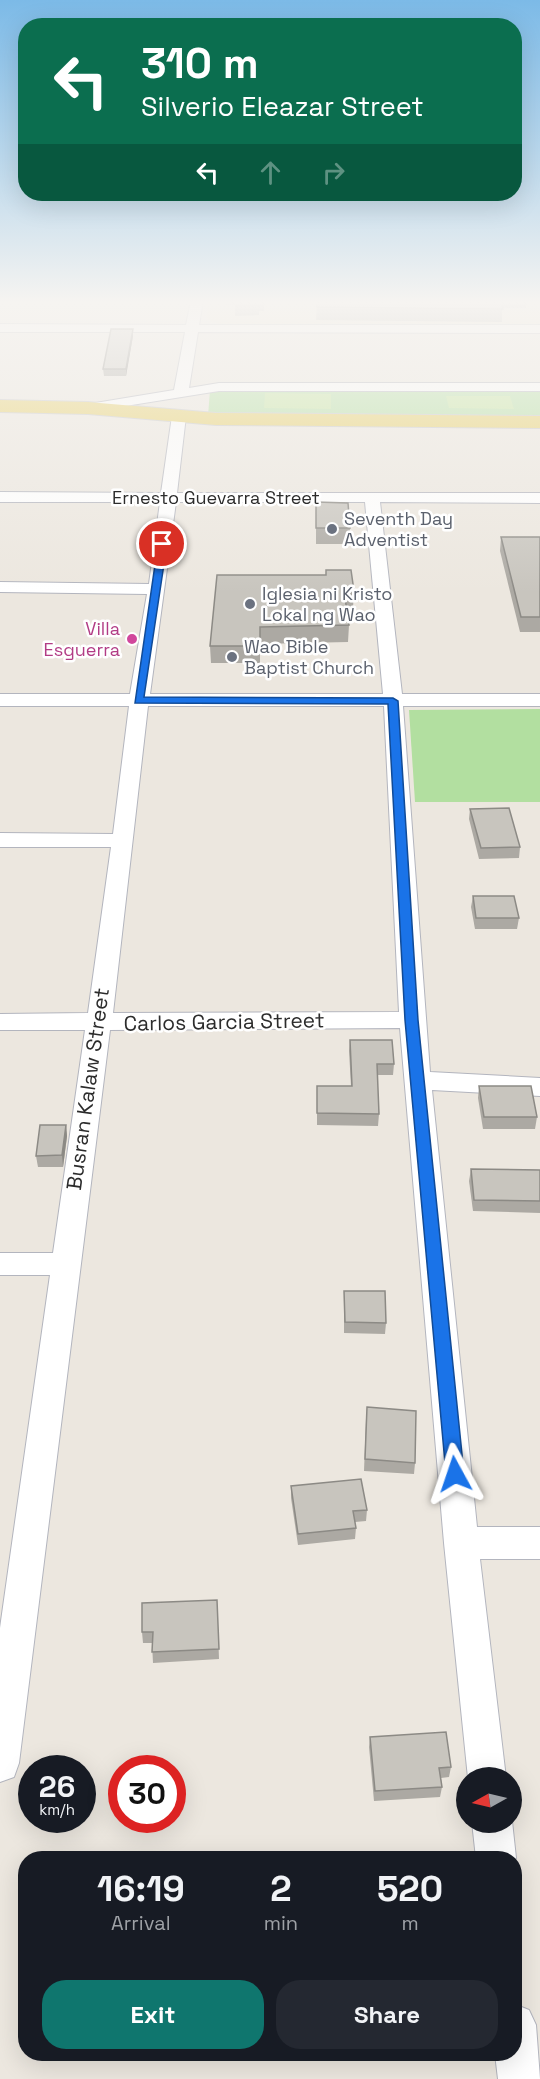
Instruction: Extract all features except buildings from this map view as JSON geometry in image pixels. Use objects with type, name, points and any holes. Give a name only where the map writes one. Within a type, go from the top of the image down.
[{"type":"main road","points":[[0,406],[175,407],[540,422]]},
{"type":"street","name":"Busran Kalaw Street","points":[[0,1763],[10,1613],[65,1264],[123,841],[139,700],[157,589],[177,398]]},
{"type":"street","points":[[175,407],[187,398]]},
{"type":"street","points":[[175,407],[187,398]]},
{"type":"street","name":"Ernesto Guevarra Street","points":[[0,497],[540,498]]},
{"type":"street","points":[[372,498],[393,701],[412,1020],[461,1543],[487,1767]]},
{"type":"street","points":[[0,587],[157,589]]},
{"type":"street","points":[[0,700],[540,700]]},
{"type":"street","points":[[0,840],[123,841]]},
{"type":"street","name":"Carlos Garcia Street","points":[[0,1022],[97,1024],[412,1020]]},
{"type":"street","points":[[419,1080],[540,1087]]},
{"type":"street","points":[[0,1264],[65,1264]]},
{"type":"street","points":[[461,1543],[540,1543]]},
{"type":"street","points":[[493,1833],[495,1851]]},
{"type":"street","points":[[518,2061],[520,2079]]},
{"type":"green space","points":[[209,398],[540,398],[540,417],[208,416]]},
{"type":"green space","points":[[265,398],[331,398],[331,409],[264,408]]},
{"type":"green space","points":[[447,398],[511,398],[514,409],[449,408]]},
{"type":"green space","points":[[540,709],[540,802],[415,802],[409,710]]},
{"type":"place","name":"Seventh Day Adventist","points":[[332,529]]},
{"type":"place","name":"Iglesia ni Kristo Lokal ng Wao","points":[[250,604]]},
{"type":"place","name":"Villa Esguerra","points":[[132,639]]},
{"type":"place","name":"Wao Bible Baptist Church","points":[[232,657]]},
{"type":"route","points":[[162,544],[139,700],[393,701],[412,1020],[455,1474]]}]
